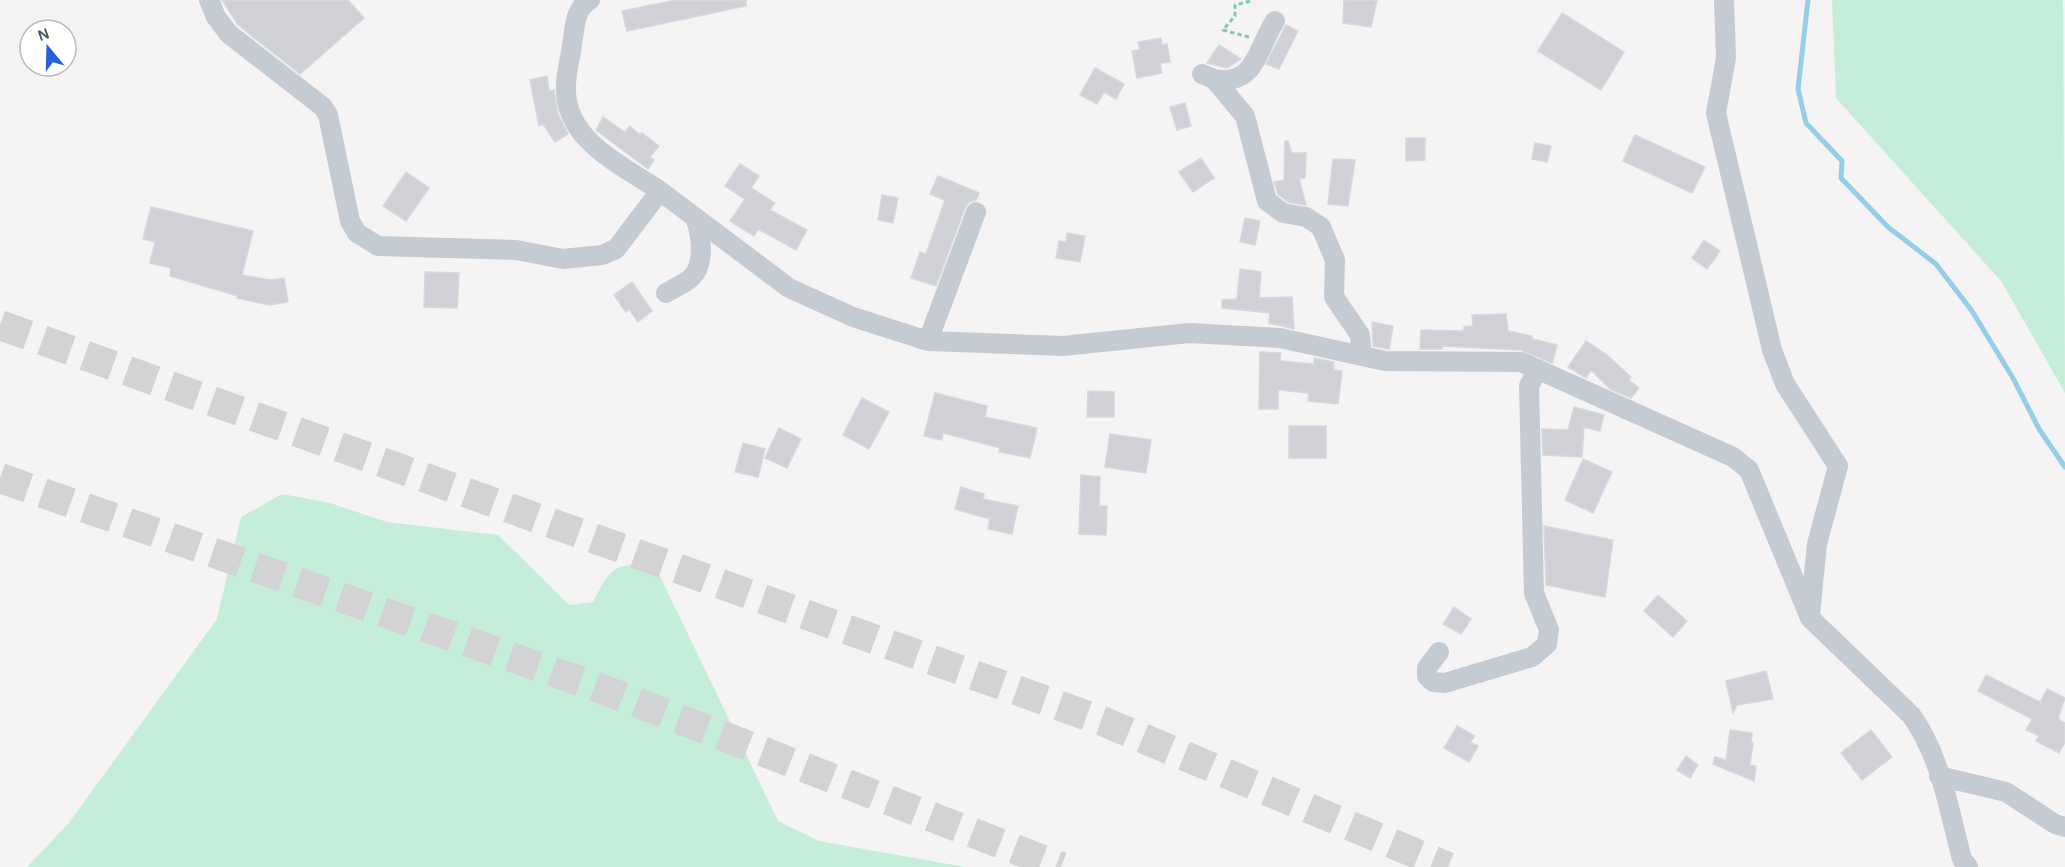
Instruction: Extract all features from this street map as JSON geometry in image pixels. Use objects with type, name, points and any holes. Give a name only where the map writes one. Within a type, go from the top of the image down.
[{"type":"street","points":[[209,0],[216,17],[229,33],[323,107],[332,125],[350,221],[357,233],[378,246],[509,250],[563,259],[602,255],[616,249],[660,191]]},
{"type":"street","points":[[590,0],[584,4],[577,17],[566,89],[567,105],[587,141],[660,191],[789,288],[853,317],[928,341],[1063,346],[1189,333],[1280,338],[1385,361],[1514,362],[1538,369],[1741,461],[1749,470],[1810,618],[1911,716],[1924,733],[1939,776],[1962,859],[1968,867]]},
{"type":"street","points":[[1720,1],[1726,58],[1716,113],[1772,350],[1785,384],[1838,466],[1817,544],[1810,618]]},
{"type":"street","points":[[1275,21],[1252,67],[1243,76],[1226,81],[1208,76],[1245,116],[1267,201],[1283,213],[1306,217],[1321,227],[1335,260],[1334,297],[1360,335],[1362,356]]},
{"type":"street","points":[[928,341],[976,212]]},
{"type":"street","points":[[666,293],[692,277],[699,266],[701,234],[695,217]]},
{"type":"street","points":[[1439,652],[1427,668],[1427,676],[1432,682],[1445,683],[1532,657],[1547,644],[1549,630],[1534,593],[1529,386],[1538,369]]},
{"type":"street","points":[[1939,776],[2006,792],[2055,824],[2065,827]]},
{"type":"path","points":[[1251,2],[1245,5],[1234,5],[1235,16],[1223,30],[1262,43]]},
{"type":"green space","points":[[1832,0],[2063,0],[2065,393],[2001,281],[1836,98]]},
{"type":"green space","points":[[282,494],[330,503],[387,522],[498,535],[569,605],[593,602],[605,580],[617,568],[634,566],[658,572],[778,821],[819,841],[965,867],[27,867],[68,824],[217,619],[241,517]]},
{"type":"building","points":[[222,0],[348,0],[364,18],[300,74],[238,25]]},
{"type":"building","points":[[676,0],[746,0],[746,6],[627,31],[622,11]]},
{"type":"building","points":[[1344,0],[1377,0],[1371,27],[1343,23]]},
{"type":"building","points":[[1562,13],[1624,52],[1601,90],[1538,51]]},
{"type":"building","points":[[1286,25],[1298,31],[1279,69],[1266,64]]},
{"type":"building","points":[[1161,38],[1162,45],[1167,44],[1170,62],[1160,63],[1162,73],[1137,78],[1132,51],[1140,50],[1138,42]]},
{"type":"building","points":[[1219,45],[1241,59],[1227,68],[1207,63]]},
{"type":"building","points":[[1095,68],[1124,84],[1116,99],[1104,92],[1097,104],[1080,95]]},
{"type":"building","points":[[547,76],[549,91],[554,90],[558,114],[568,134],[555,142],[543,124],[539,126],[530,80]]},
{"type":"building","points":[[1185,103],[1191,126],[1177,130],[1170,107]]},
{"type":"building","points":[[603,117],[625,132],[630,126],[659,146],[650,157],[654,160],[648,169],[596,130]]},
{"type":"building","points":[[1635,135],[1705,167],[1692,193],[1623,161]]},
{"type":"building","points":[[1406,138],[1425,138],[1425,160],[1406,161]]},
{"type":"building","points":[[1285,141],[1288,141],[1292,153],[1306,153],[1305,178],[1299,178],[1306,205],[1288,202],[1278,194],[1274,182],[1284,180]]},
{"type":"building","points":[[1535,143],[1551,146],[1547,162],[1532,159]]},
{"type":"building","points":[[1201,158],[1214,178],[1193,192],[1179,172]]},
{"type":"building","points":[[1333,159],[1355,160],[1348,206],[1328,204]]},
{"type":"building","points":[[740,164],[759,176],[751,188],[775,203],[770,210],[807,230],[796,250],[758,229],[754,236],[730,221],[745,199],[725,186]]},
{"type":"building","points":[[406,172],[429,188],[406,221],[383,206]]},
{"type":"building","points":[[938,176],[979,193],[976,200],[969,202],[965,208],[936,286],[911,278],[920,252],[926,254],[945,200],[930,194]]},
{"type":"building","points":[[882,195],[898,198],[893,223],[878,220]]},
{"type":"building","points":[[151,207],[253,231],[242,275],[270,280],[284,278],[288,302],[269,305],[237,298],[238,296],[170,276],[171,268],[150,263],[155,242],[143,239]]},
{"type":"building","points":[[1245,218],[1260,221],[1255,245],[1240,242]]},
{"type":"building","points":[[1067,233],[1085,236],[1080,262],[1056,258],[1059,241],[1066,242]]},
{"type":"building","points":[[1704,240],[1720,251],[1707,269],[1692,258]]},
{"type":"building","points":[[1240,269],[1261,272],[1259,298],[1292,297],[1294,329],[1269,323],[1270,313],[1222,308],[1222,300],[1237,299]]},
{"type":"building","points":[[425,272],[459,273],[457,308],[424,307]]},
{"type":"building","points":[[632,282],[652,311],[638,322],[629,309],[626,312],[614,295]]},
{"type":"building","points":[[1506,314],[1508,331],[1557,345],[1552,363],[1521,350],[1442,346],[1442,349],[1420,349],[1421,330],[1464,331],[1464,327],[1473,326],[1472,315]]},
{"type":"building","points":[[1372,322],[1393,326],[1389,349],[1373,346]]},
{"type":"building","points":[[1586,341],[1607,355],[1631,377],[1629,380],[1639,388],[1631,398],[1610,389],[1591,370],[1586,378],[1568,367]]},
{"type":"building","points":[[1260,352],[1281,353],[1280,361],[1314,364],[1314,358],[1334,362],[1334,370],[1342,371],[1338,404],[1308,401],[1309,393],[1278,390],[1278,409],[1259,409]]},
{"type":"building","points":[[1088,391],[1114,392],[1114,417],[1087,417]]},
{"type":"building","points":[[935,393],[987,406],[985,417],[1037,428],[1030,458],[999,452],[1000,448],[943,433],[942,440],[924,436]]},
{"type":"building","points":[[862,398],[889,412],[869,449],[843,435]]},
{"type":"building","points":[[1574,407],[1604,415],[1600,431],[1584,427],[1582,457],[1543,455],[1542,429],[1568,430]]},
{"type":"building","points":[[1289,426],[1326,426],[1326,458],[1289,458]]},
{"type":"building","points":[[779,428],[801,439],[787,468],[765,458]]},
{"type":"building","points":[[1110,434],[1151,440],[1146,473],[1105,467]]},
{"type":"building","points":[[743,443],[765,449],[758,477],[735,472]]},
{"type":"building","points":[[1583,459],[1612,472],[1593,513],[1565,500]]},
{"type":"building","points":[[1081,475],[1100,477],[1099,506],[1107,506],[1106,535],[1079,534]]},
{"type":"building","points":[[961,487],[984,494],[983,499],[1018,506],[1012,534],[988,529],[990,519],[955,509]]},
{"type":"building","points":[[1544,526],[1613,540],[1605,597],[1546,585]]},
{"type":"building","points":[[1658,595],[1687,621],[1673,637],[1644,611]]},
{"type":"building","points":[[1454,607],[1471,619],[1461,634],[1443,624]]},
{"type":"building","points":[[1766,671],[1773,699],[1737,705],[1733,713],[1726,681]]},
{"type":"building","points":[[1986,675],[2040,702],[2047,689],[2065,698],[2058,719],[2065,723],[2065,742],[2059,753],[2036,741],[2039,736],[2026,730],[2032,719],[1978,691]]},
{"type":"building","points":[[1457,726],[1475,736],[1470,742],[1478,746],[1469,762],[1444,748]]},
{"type":"building","points":[[1730,730],[1752,733],[1750,765],[1756,766],[1754,781],[1713,764],[1715,757],[1726,760]]},
{"type":"building","points":[[1871,730],[1892,757],[1862,780],[1841,753]]},
{"type":"building","points":[[1686,756],[1698,765],[1690,778],[1677,770]]},
{"type":"waterway","points":[[1808,0],[1798,89],[1806,123],[1842,161],[1841,178],[1888,227],[1936,264],[1972,311],[2013,378],[2039,429],[2065,467]]},
{"type":"tunnel","points":[[0,325],[1102,721],[1448,867]]},
{"type":"tunnel","points":[[0,478],[594,686],[1061,867]]}]
